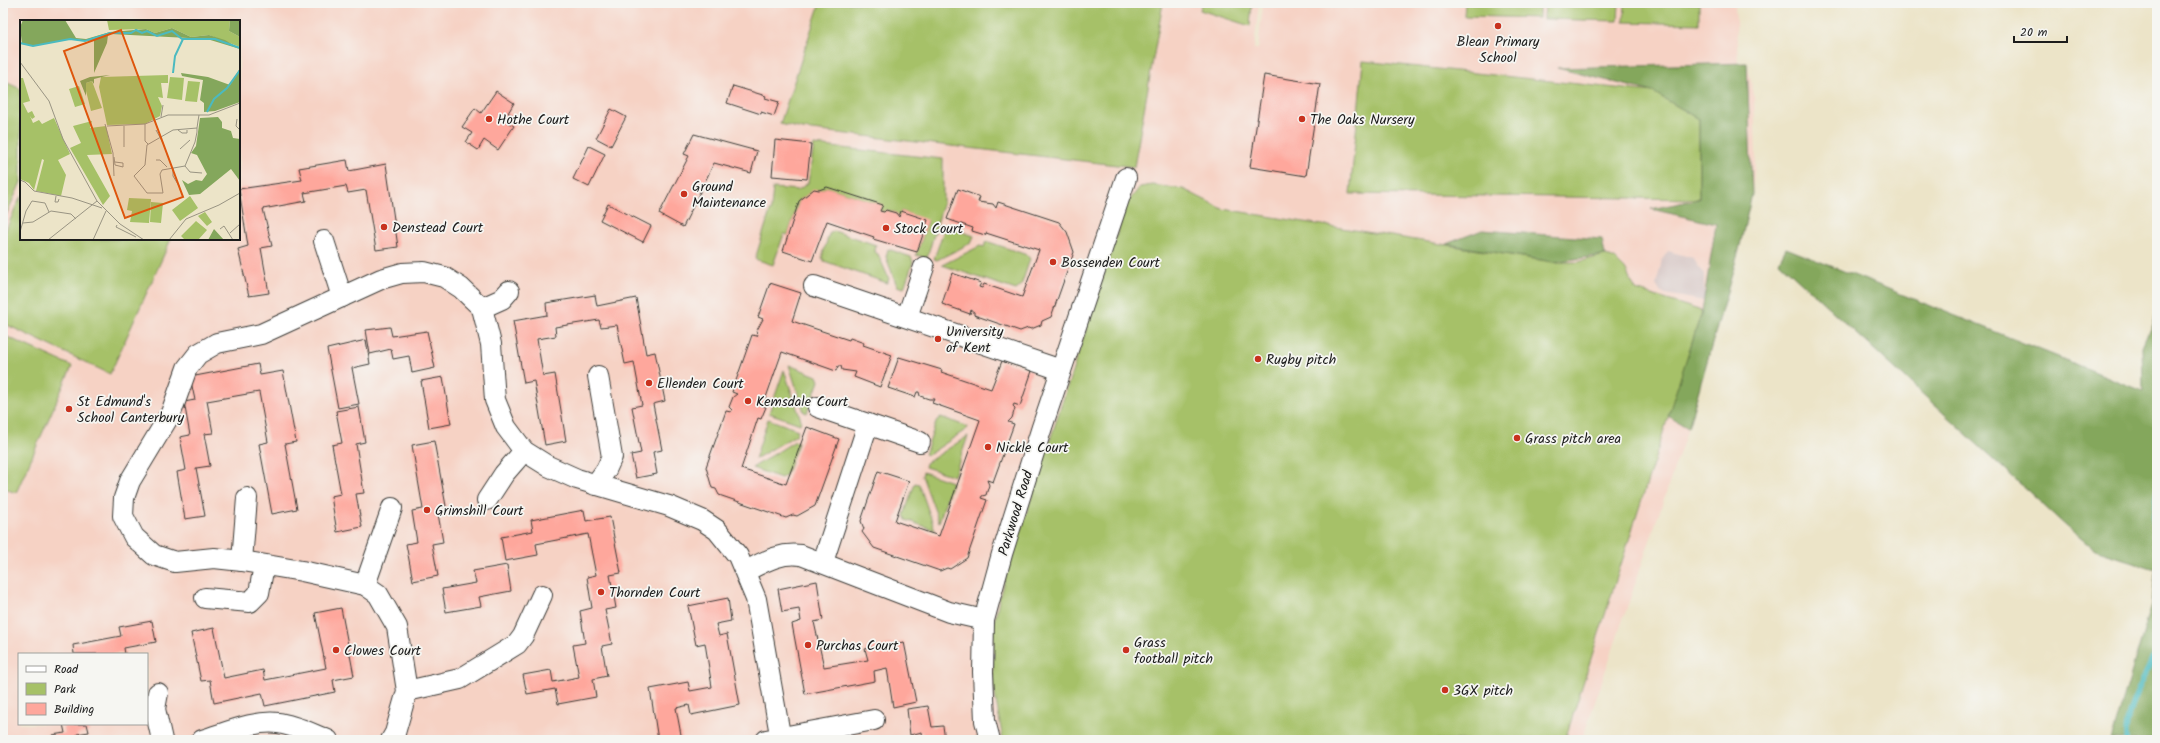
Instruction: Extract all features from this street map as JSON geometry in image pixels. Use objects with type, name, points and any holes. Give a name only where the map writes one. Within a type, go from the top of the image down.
[{"type":"street","name":"Parkwood Road","points":[[990,740],[985,721],[983,672],[984,620],[1002,554],[1061,370],[1126,178]]},
{"type":"street","points":[[324,241],[342,297]]},
{"type":"street","points":[[907,317],[924,267]]},
{"type":"street","points":[[391,740],[395,733],[407,691],[397,627],[378,594],[366,585],[242,561],[214,558],[174,562],[154,555],[134,537],[123,516],[124,498],[130,481],[171,413],[187,368],[198,354],[217,343],[261,334],[381,279],[402,273],[424,272],[444,277],[461,288],[482,308],[491,344],[495,400],[506,427],[524,451],[548,466],[595,485],[669,506],[702,520],[717,530],[738,556],[746,571],[756,599],[776,739],[874,720]]},
{"type":"street","points":[[814,286],[1061,370]]},
{"type":"street","points":[[482,308],[502,299],[509,291]]},
{"type":"street","points":[[595,485],[606,470],[612,457],[598,376]]},
{"type":"street","points":[[818,407],[920,442]]},
{"type":"street","points":[[823,562],[868,424]]},
{"type":"street","points":[[487,500],[504,474],[524,451]]},
{"type":"street","points":[[242,561],[247,498]]},
{"type":"street","points":[[366,585],[392,508]]},
{"type":"street","points":[[746,571],[773,558],[791,553],[809,556],[949,612],[984,620]]},
{"type":"street","points":[[204,598],[250,602],[259,593],[264,565]]},
{"type":"street","points":[[407,691],[460,678],[529,638],[542,594]]},
{"type":"street","points":[[158,693],[156,709],[162,740]]},
{"type":"street","points":[[202,740],[256,724],[278,722],[328,740]]},
{"type":"shaded area","name":"University of Kent","points":[[3,3],[1259,3],[1254,49],[1258,49],[1263,3],[1735,3],[1738,62],[1747,63],[1754,95],[1756,155],[1752,194],[1740,228],[1739,250],[1688,428],[1582,740],[3,740]]},
{"type":"shaded area","points":[[1668,251],[1693,258],[1704,275],[1704,301],[1661,293],[1656,285],[1662,260]]},
{"type":"green space","points":[[820,3],[1163,3],[1134,167],[803,129],[780,124]]},
{"type":"green space","points":[[1202,3],[1252,3],[1250,26],[1200,10]]},
{"type":"green space","points":[[1465,3],[1539,3],[1539,18],[1464,16]]},
{"type":"green space","points":[[1545,3],[1619,3],[1618,21],[1544,19]]},
{"type":"green space","points":[[1625,3],[1699,3],[1699,24],[1624,22]]},
{"type":"green space","points":[[1363,61],[1653,92],[1699,119],[1699,199],[1350,194]]},
{"type":"green space","points":[[1747,63],[1752,194],[1739,250],[1688,428],[1668,416],[1702,311],[1716,224],[1651,209],[1699,199],[1699,119],[1653,92],[1557,68]]},
{"type":"green space","points":[[3,81],[20,89],[20,184],[3,222]]},
{"type":"green space","points":[[814,145],[943,159],[943,204],[927,258],[916,255],[928,221],[901,211],[899,217],[896,213],[886,210],[884,212],[880,211],[882,205],[827,187],[814,190],[799,201],[788,235],[784,234],[773,265],[755,259],[771,208],[773,188],[798,190],[808,183]]},
{"type":"green space","points":[[1152,185],[1183,189],[1223,209],[1553,262],[1578,262],[1605,255],[1615,259],[1625,269],[1636,290],[1702,311],[1565,740],[1003,740],[993,684],[993,627],[1001,591],[1127,203],[1140,187]]},
{"type":"green space","points":[[20,198],[20,240],[171,240],[110,374],[3,323],[3,236]]},
{"type":"green space","points":[[948,227],[974,236],[971,243],[937,260],[934,259],[944,230]]},
{"type":"green space","points":[[1482,230],[1602,239],[1605,255],[1553,262],[1446,244]]},
{"type":"green space","points":[[834,231],[876,245],[875,252],[878,254],[889,279],[887,283],[824,261],[822,257],[829,234]]},
{"type":"green space","points":[[986,241],[1027,255],[1030,259],[1021,286],[1016,290],[942,265],[980,246],[984,247]]},
{"type":"green space","points":[[1786,248],[2143,391],[2142,347],[2157,312],[2157,719],[2152,740],[2111,740],[2152,604],[2155,569],[2095,550],[2066,526],[1779,262]]},
{"type":"green space","points":[[888,249],[911,257],[913,262],[904,288],[897,286],[886,257]]},
{"type":"green space","points":[[3,335],[72,366],[16,493],[3,488]]},
{"type":"green space","points":[[789,365],[817,376],[819,381],[807,413],[804,412]]},
{"type":"green space","points":[[784,370],[801,420],[800,424],[769,413]]},
{"type":"green space","points":[[941,417],[968,427],[928,455],[925,454],[937,420]]},
{"type":"green space","points":[[768,419],[798,430],[796,435],[755,459]]},
{"type":"green space","points":[[968,436],[954,476],[925,467],[926,463]]},
{"type":"green space","points":[[795,441],[798,443],[786,475],[781,478],[752,468]]},
{"type":"green space","points":[[923,472],[952,482],[939,522],[922,476]]},
{"type":"green space","points":[[915,483],[919,484],[935,530],[906,520],[904,515]]},
{"type":"building","points":[[1264,75],[1320,84],[1306,176],[1250,167]]},
{"type":"building","points":[[733,86],[766,96],[765,98],[779,102],[774,116],[761,112],[761,114],[727,103]]},
{"type":"building","name":"Hothe Court","points":[[496,91],[514,103],[508,113],[512,115],[507,122],[514,126],[498,150],[484,140],[478,150],[466,142],[472,133],[462,127],[475,108],[481,113]]},
{"type":"building","points":[[611,109],[626,117],[611,146],[596,138]]},
{"type":"building","name":"Ground Maintenance","points":[[694,134],[757,151],[751,173],[714,163],[683,227],[659,214],[689,156],[684,154]]},
{"type":"building","points":[[775,140],[811,144],[807,179],[772,176]]},
{"type":"building","points":[[589,146],[605,154],[589,187],[573,179]]},
{"type":"building","name":"Denstead Court","points":[[347,160],[349,171],[386,164],[398,247],[376,250],[366,190],[348,193],[346,186],[304,193],[306,201],[263,209],[272,246],[261,248],[269,293],[249,296],[238,249],[248,246],[240,189],[302,180],[299,168]]},
{"type":"building","name":"Stock Court","points":[[827,187],[883,205],[880,211],[884,212],[886,210],[896,213],[899,217],[901,211],[928,220],[917,252],[873,239],[874,237],[827,221],[812,261],[783,251],[799,201],[814,189],[819,190]]},
{"type":"building","name":"Bossenden Court","points":[[958,189],[980,197],[978,202],[993,204],[996,208],[998,202],[1059,222],[1067,232],[1074,252],[1051,317],[1042,321],[1041,325],[1020,331],[974,315],[974,312],[971,310],[970,314],[942,304],[952,273],[981,283],[979,287],[982,288],[984,284],[1022,297],[1039,250],[986,233],[985,235],[972,231],[973,228],[947,219]]},
{"type":"building","points":[[608,204],[651,226],[643,242],[600,220]]},
{"type":"building","name":"Kemsdale Court","points":[[770,283],[801,293],[792,321],[849,340],[850,338],[864,343],[863,345],[892,355],[880,387],[854,377],[856,372],[842,370],[841,366],[838,366],[836,371],[782,352],[763,406],[766,407],[761,419],[758,418],[741,469],[786,484],[807,427],[839,439],[815,506],[797,516],[793,515],[786,518],[719,495],[716,489],[712,488],[706,467],[726,411],[731,412],[732,410],[729,407],[733,397],[737,394],[732,392],[752,335],[757,336],[758,334],[756,332],[763,319],[758,317]]},
{"type":"building","points":[[595,295],[597,306],[636,298],[646,354],[655,352],[665,401],[653,404],[662,450],[653,452],[657,474],[636,478],[631,455],[641,453],[632,407],[642,405],[634,362],[625,364],[617,325],[601,327],[599,320],[555,327],[556,336],[537,339],[543,376],[555,374],[566,441],[545,445],[534,381],[524,383],[513,321],[547,315],[546,303]]},
{"type":"building","points":[[390,327],[392,336],[427,331],[435,368],[412,373],[409,356],[393,359],[391,349],[370,354],[366,330]]},
{"type":"building","points":[[366,340],[370,364],[352,368],[359,404],[338,408],[327,349]]},
{"type":"building","name":"Nickle Court","points":[[899,357],[942,370],[941,372],[991,389],[1002,361],[1032,371],[1020,406],[1014,404],[1013,406],[1015,408],[1012,418],[1008,422],[1014,424],[993,482],[987,480],[989,485],[986,495],[982,496],[981,498],[987,500],[967,558],[950,569],[947,568],[940,571],[874,548],[862,532],[864,529],[861,521],[878,471],[909,481],[895,521],[939,536],[980,420],[932,403],[934,399],[920,396],[919,392],[917,392],[915,397],[888,388]]},
{"type":"building","points":[[258,364],[260,375],[283,371],[296,442],[285,444],[297,509],[272,514],[259,444],[268,442],[259,392],[207,401],[213,433],[204,434],[210,466],[196,468],[205,516],[185,519],[177,472],[186,470],[180,437],[190,435],[184,402],[195,400],[190,377]]},
{"type":"building","points":[[443,377],[451,424],[429,428],[421,381]]},
{"type":"building","points":[[359,407],[365,442],[356,444],[364,493],[356,494],[362,527],[337,532],[331,496],[341,494],[332,445],[342,443],[336,411]]},
{"type":"building","name":"Grimshill Court","points":[[434,441],[446,506],[437,508],[443,542],[432,544],[438,576],[413,581],[406,544],[417,542],[412,511],[423,509],[412,445]]},
{"type":"building","name":"Thornden Court","points":[[584,510],[586,521],[610,517],[621,573],[610,575],[616,608],[605,610],[612,644],[602,646],[607,676],[593,679],[596,697],[558,704],[555,689],[527,694],[523,675],[551,670],[553,682],[579,677],[573,645],[585,643],[580,611],[592,608],[587,577],[596,575],[588,534],[536,544],[538,555],[505,561],[501,537],[533,531],[531,520]]},
{"type":"building","points":[[507,565],[511,591],[479,597],[481,606],[446,612],[442,589],[476,583],[473,571]]},
{"type":"building","name":"Purchas Court","points":[[817,581],[823,620],[814,622],[824,667],[868,660],[865,649],[904,642],[916,702],[893,707],[887,668],[874,671],[875,681],[805,694],[792,624],[801,621],[799,609],[782,612],[778,589]]},
{"type":"building","points":[[728,598],[731,621],[716,624],[719,636],[727,634],[740,705],[691,715],[689,705],[676,708],[682,740],[658,740],[650,689],[688,682],[690,691],[712,687],[705,643],[696,645],[688,606]]},
{"type":"building","name":"Clowes Court","points":[[341,608],[354,676],[333,680],[335,692],[265,706],[262,693],[214,703],[210,680],[201,681],[191,633],[214,628],[224,678],[263,670],[265,680],[326,668],[315,613]]},
{"type":"building","points":[[152,621],[156,642],[124,648],[125,653],[74,653],[73,645],[121,636],[119,627]]},
{"type":"building","points":[[928,706],[932,727],[943,726],[945,740],[923,740],[922,732],[910,735],[907,709]]},
{"type":"building","points":[[63,725],[87,725],[89,732],[77,734],[79,740],[53,740],[52,735],[65,733]]},
{"type":"waterway","points":[[2157,492],[2154,514],[2154,537],[2157,551]]},
{"type":"waterway","points":[[2126,740],[2126,727],[2132,704],[2157,646]]},
{"type":"place","name":"Blean Primary School","points":[[1498,26]]},
{"type":"place","name":"Hothe Court","points":[[489,119]]},
{"type":"place","name":"The Oaks Nursery","points":[[1302,119]]},
{"type":"place","name":"Ground Maintenance","points":[[684,194]]},
{"type":"place","name":"Denstead Court","points":[[384,227]]},
{"type":"place","name":"Stock Court","points":[[886,228]]},
{"type":"place","name":"Bossenden Court","points":[[1053,262]]},
{"type":"place","name":"University of Kent","points":[[938,339]]},
{"type":"place","name":"Rugby pitch","points":[[1258,359]]},
{"type":"place","name":"Ellenden Court","points":[[649,383]]},
{"type":"place","name":"Kemsdale Court","points":[[748,401]]},
{"type":"place","name":"St Edmund's School Canterbury","points":[[69,409]]},
{"type":"place","name":"Grass pitch area","points":[[1517,438]]},
{"type":"place","name":"Nickle Court","points":[[988,447]]},
{"type":"place","name":"Grimshill Court","points":[[427,510]]},
{"type":"place","name":"Thornden Court","points":[[601,592]]},
{"type":"place","name":"Purchas Court","points":[[808,645]]},
{"type":"place","name":"Clowes Court","points":[[336,650]]},
{"type":"place","name":"Grass football pitch","points":[[1126,650]]},
{"type":"place","name":"3GX pitch","points":[[1445,690]]}]
